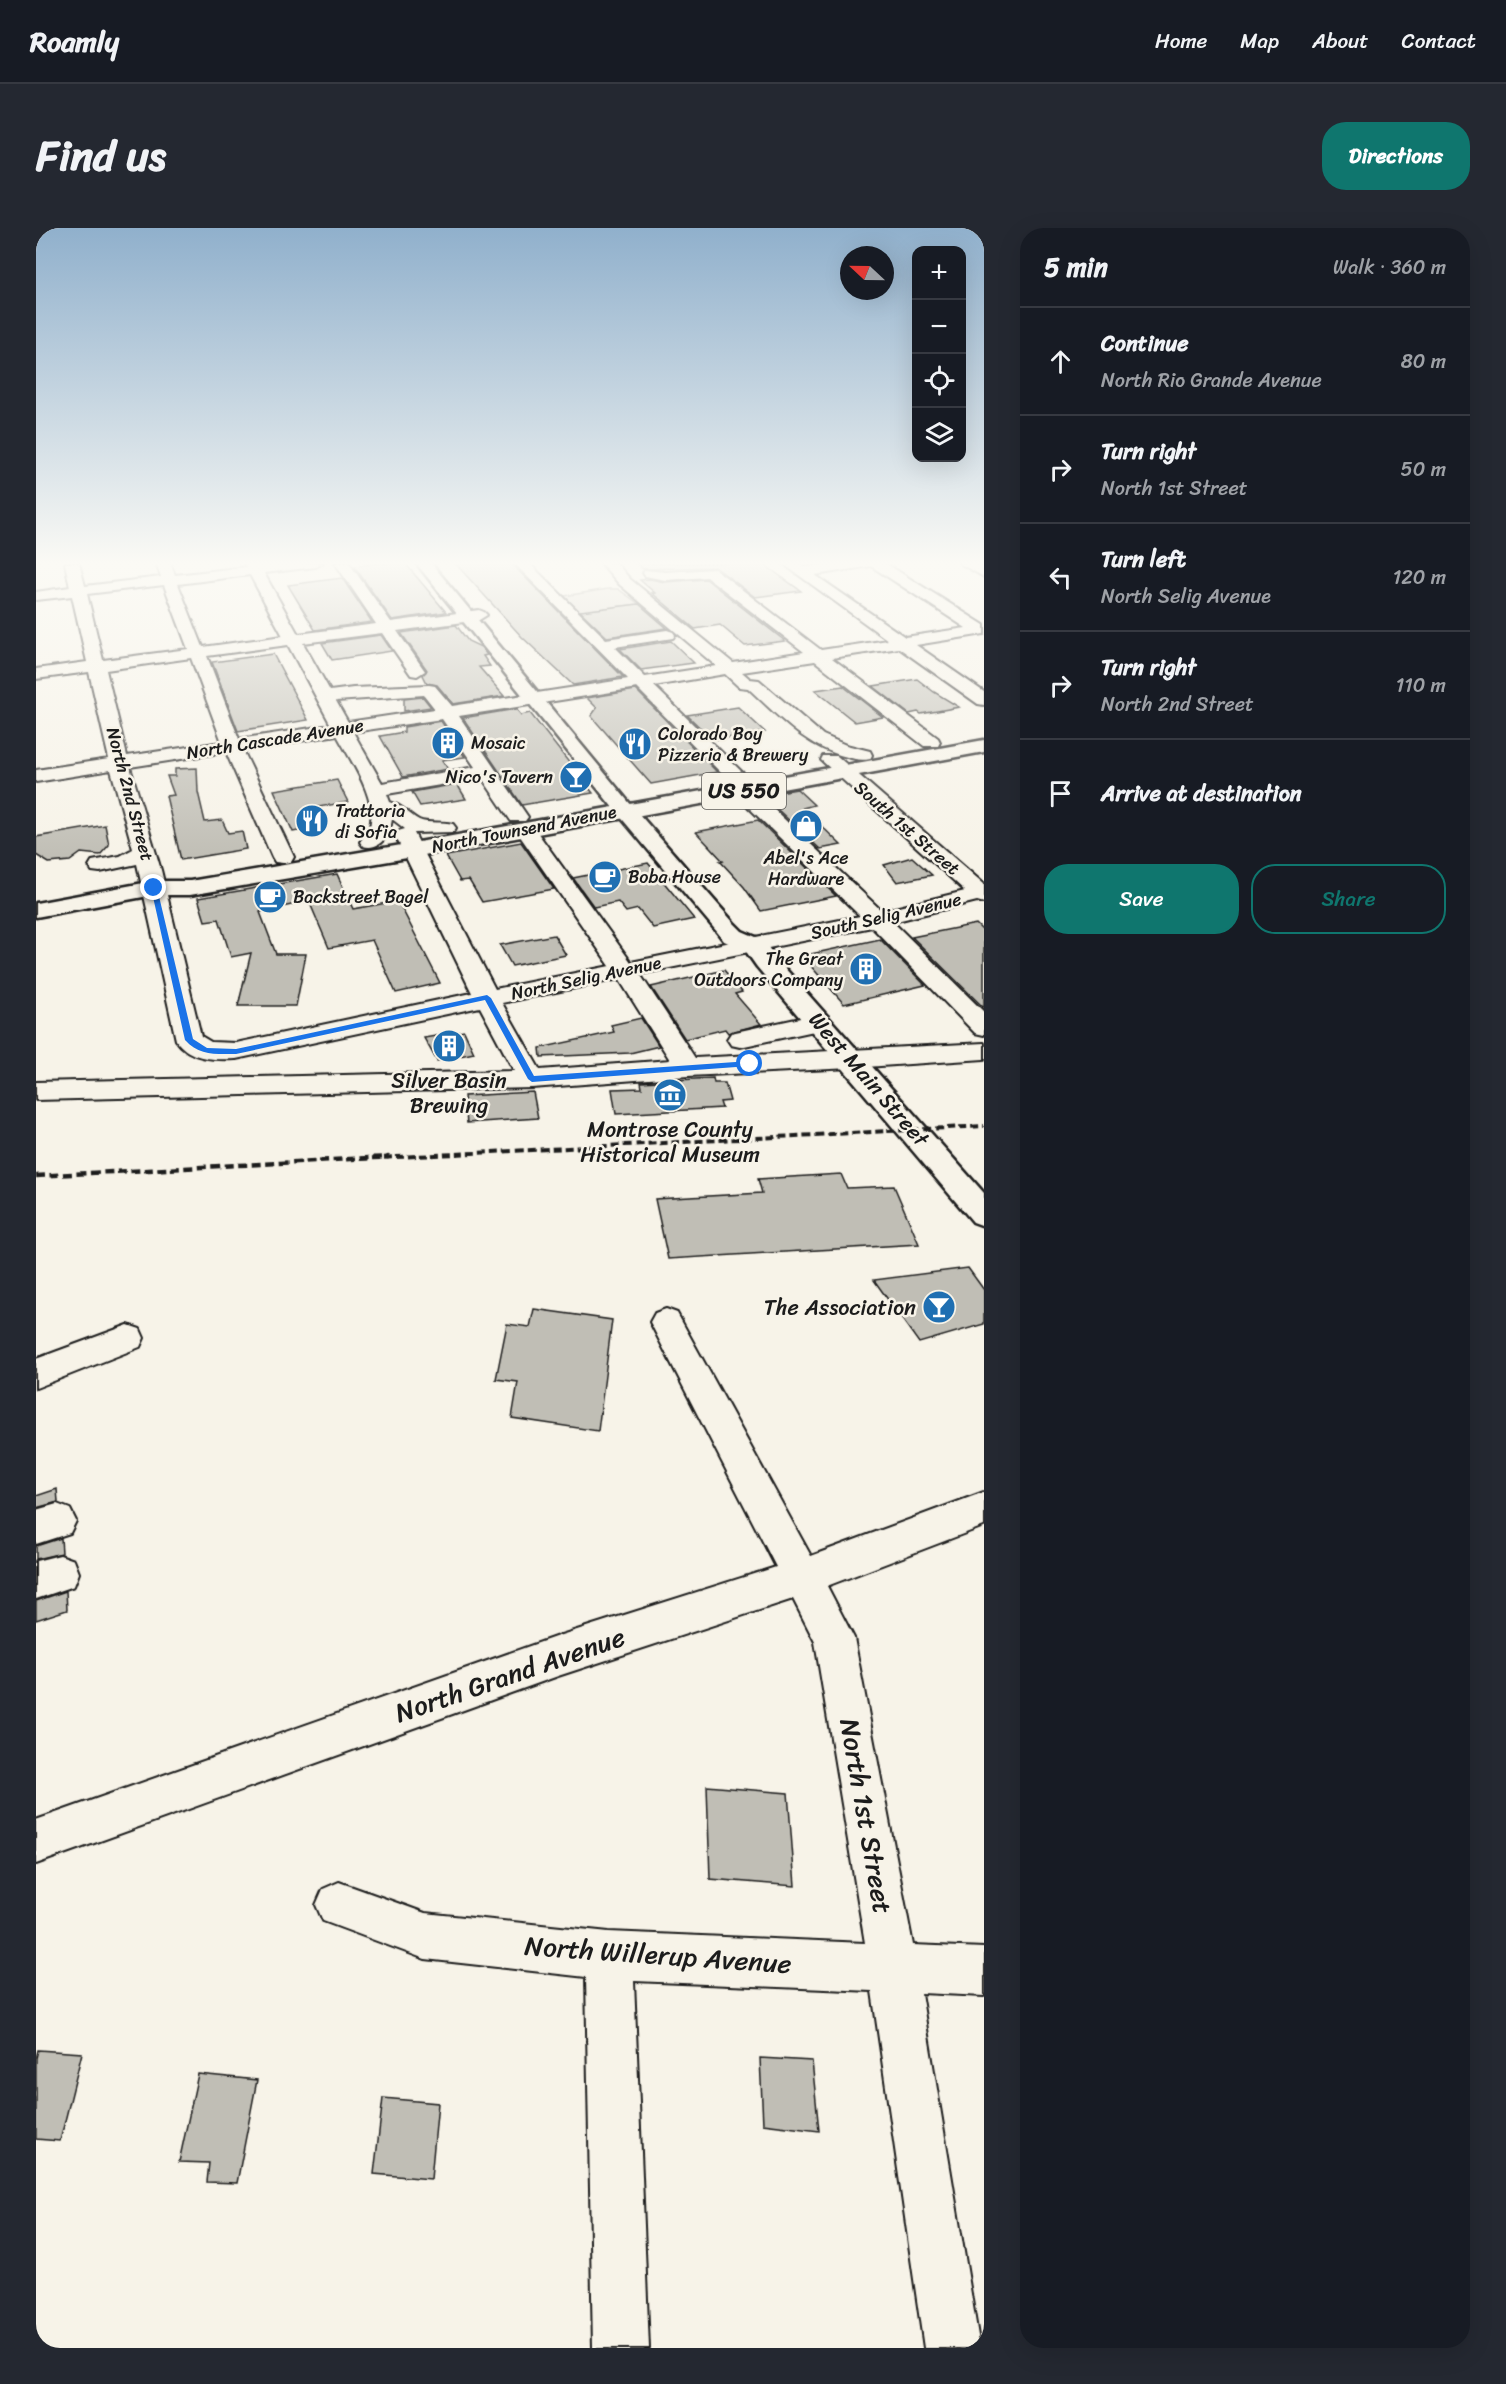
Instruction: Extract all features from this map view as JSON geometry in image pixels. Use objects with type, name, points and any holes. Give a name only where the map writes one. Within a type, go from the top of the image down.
[{"type":"main road","points":[[512,662],[630,802],[674,835]]},
{"type":"main road","name":"US 550","points":[[739,784],[828,765],[863,754],[984,732]]},
{"type":"main road","name":"US 550","points":[[630,802],[739,784],[828,765],[984,746]]},
{"type":"main road","name":"North Townsend Avenue","points":[[36,910],[154,888],[190,888],[409,843],[630,802]]},
{"type":"main road","name":"West Main Street","points":[[630,802],[726,928],[734,936],[754,945],[766,962],[984,1214]]},
{"type":"main road","name":"North Townsend Avenue","points":[[154,888],[179,877],[282,857],[370,843],[409,843],[446,828],[522,823]]},
{"type":"main road","name":"West Main Street","points":[[711,877],[758,932],[754,945]]},
{"type":"street","name":"North 2nd Street","points":[[96,662],[120,763],[154,888],[189,1040],[198,1048],[207,1051]]},
{"type":"street","points":[[36,674],[126,662]]},
{"type":"street","points":[[201,662],[233,745],[282,857]]},
{"type":"street","points":[[305,662],[374,788],[382,822],[379,833],[370,843]]},
{"type":"street","points":[[398,662],[408,681],[421,684],[429,690],[447,712],[625,970],[688,1067]]},
{"type":"street","points":[[620,662],[739,784],[984,1026]]},
{"type":"street","name":"South 1st Street","points":[[721,662],[745,683],[753,684],[821,742],[839,750],[863,754]]},
{"type":"street","name":"North Cascade Avenue","points":[[36,776],[542,698],[644,687],[729,669],[777,662]]},
{"type":"street","points":[[825,662],[931,742]]},
{"type":"street","points":[[931,662],[984,700]]},
{"type":"street","points":[[322,690],[402,672]]},
{"type":"street","name":"South 1st Street","points":[[745,683],[744,686],[804,740],[812,753],[983,895]]},
{"type":"street","points":[[322,690],[353,693],[429,690]]},
{"type":"street","points":[[374,788],[484,766]]},
{"type":"street","points":[[374,788],[416,827],[446,828]]},
{"type":"street","points":[[409,843],[487,998],[532,1079]]},
{"type":"street","points":[[100,866],[126,861],[145,852]]},
{"type":"street","name":"South Selig Avenue","points":[[754,945],[983,895]]},
{"type":"street","name":"North Selig Avenue","points":[[207,1051],[236,1051],[754,945]]},
{"type":"street","points":[[36,1088],[532,1079],[688,1067],[743,1046],[780,1041],[781,1030],[819,1022]]},
{"type":"street","points":[[743,1046],[851,1060],[984,1051]]},
{"type":"street","name":"North 1st Street","points":[[666,1322],[834,1638],[893,1969],[952,2348]]},
{"type":"street","points":[[36,1374],[53,1370],[128,1338]]},
{"type":"street","name":"North Grand Avenue","points":[[36,1842],[558,1656],[803,1577],[984,1509]]},
{"type":"street","name":"North Willerup Avenue","points":[[339,1905],[425,1936],[609,1956],[984,1972]]},
{"type":"street","points":[[609,1956],[621,2348]]},
{"type":"building","points":[[212,662],[277,662],[308,720],[238,731]]},
{"type":"building","points":[[421,662],[487,662],[490,666],[479,667],[504,696],[453,704],[437,685],[427,683],[423,675],[427,670]]},
{"type":"building","points":[[548,662],[608,662],[623,677],[573,685]]},
{"type":"building","points":[[633,662],[694,663],[641,670]]},
{"type":"building","points":[[917,679],[959,707],[909,714],[873,686]]},
{"type":"building","points":[[843,686],[883,717],[855,722],[815,690]]},
{"type":"building","points":[[636,690],[717,772],[651,784],[591,716],[597,708],[587,698]]},
{"type":"building","points":[[423,697],[431,707],[404,711],[404,699]]},
{"type":"building","points":[[738,707],[765,732],[713,740],[687,715]]},
{"type":"building","points":[[516,709],[521,715],[530,713],[593,793],[522,805],[463,718]]},
{"type":"building","points":[[441,721],[465,757],[442,760],[448,769],[403,777],[380,736],[404,732],[404,727]]},
{"type":"building","points":[[197,768],[198,792],[205,822],[222,820],[228,833],[242,831],[246,849],[181,860],[166,796],[174,795],[167,776],[175,776],[175,769]]},
{"type":"building","points":[[337,780],[348,802],[318,807],[324,822],[318,823],[320,827],[293,832],[274,790]]},
{"type":"building","points":[[457,784],[466,799],[420,806],[412,792]]},
{"type":"building","name":"Abel's Ace Hardware","points":[[797,789],[814,805],[803,808],[841,845],[820,849],[762,795]]},
{"type":"building","points":[[758,820],[836,896],[761,911],[744,887],[720,861],[723,861],[696,832]]},
{"type":"building","points":[[105,825],[109,845],[100,855],[81,853],[70,861],[49,863],[36,855],[36,837]]},
{"type":"building","points":[[521,842],[554,889],[482,902],[469,880],[460,881],[446,856]]},
{"type":"building","points":[[912,857],[932,875],[897,882],[884,865]]},
{"type":"building","points":[[648,863],[694,919],[653,928],[638,909],[626,912],[618,902],[594,907],[573,878]]},
{"type":"building","points":[[337,874],[353,909],[398,901],[440,983],[396,993],[372,940],[329,948],[309,901],[260,912],[276,954],[306,954],[296,1006],[238,1006],[251,953],[231,957],[219,919],[205,921],[198,898]]},
{"type":"building","points":[[976,924],[984,932],[984,1008],[912,937]]},
{"type":"building","points":[[554,935],[566,955],[512,966],[500,945]]},
{"type":"building","name":"The Great Outdoors Company","points":[[880,939],[925,985],[844,1004],[802,956]]},
{"type":"building","points":[[724,970],[742,992],[735,994],[761,1024],[728,1033],[725,1029],[685,1039],[651,987]]},
{"type":"building","points":[[641,1018],[659,1046],[630,1053],[541,1057],[540,1048],[614,1032],[611,1025]]},
{"type":"building","name":"Silver Basin Brewing","points":[[464,1031],[474,1053],[437,1061],[424,1038]]},
{"type":"building","name":"Montrose County Historical Museum","points":[[713,1078],[714,1083],[725,1083],[730,1101],[720,1102],[722,1108],[616,1114],[612,1089],[642,1088],[641,1082]]},
{"type":"building","points":[[533,1092],[538,1118],[467,1123],[464,1096]]},
{"type":"building","points":[[841,1174],[847,1188],[894,1186],[919,1244],[668,1259],[655,1199],[762,1193],[758,1179]]},
{"type":"building","name":"The Association","points":[[968,1268],[984,1290],[984,1324],[919,1343],[874,1280]]},
{"type":"building","points":[[534,1309],[612,1320],[598,1431],[512,1418],[518,1382],[496,1379],[507,1324],[530,1327]]},
{"type":"building","points":[[57,1489],[58,1502],[36,1508],[36,1496]]},
{"type":"building","points":[[61,1538],[62,1553],[36,1559],[36,1546]]},
{"type":"building","points":[[66,1591],[67,1610],[36,1620],[36,1601]]},
{"type":"building","points":[[707,1786],[788,1793],[795,1886],[710,1879]]},
{"type":"building","points":[[38,2050],[82,2053],[60,2141],[36,2139],[36,2058]]},
{"type":"building","points":[[760,2058],[812,2061],[819,2131],[763,2124]]},
{"type":"building","points":[[198,2074],[257,2080],[237,2183],[207,2182],[209,2163],[179,2162]]},
{"type":"building","points":[[383,2098],[438,2103],[431,2179],[374,2174]]},
{"type":"railway","points":[[360,1159],[984,1126]]},
{"type":"railway","points":[[36,1176],[389,1157]]},
{"type":"place","name":"Mosaic","points":[[448,743]]},
{"type":"place","name":"Colorado Boy Pizzeria & Brewery","points":[[635,744]]},
{"type":"place","name":"Nico's Tavern","points":[[576,777]]},
{"type":"place","name":"Trattoria di Sofia","points":[[312,821]]},
{"type":"place","name":"Abel's Ace Hardware","points":[[806,826]]},
{"type":"place","name":"Boba House","points":[[605,877]]},
{"type":"place","name":"Backstreet Bagel","points":[[270,897]]},
{"type":"place","name":"The Great Outdoors Company","points":[[866,969]]},
{"type":"place","name":"Silver Basin Brewing","points":[[449,1046]]},
{"type":"place","name":"Montrose County Historical Museum","points":[[670,1095]]},
{"type":"place","name":"The Association","points":[[939,1307]]},
{"type":"route","points":[[154,888],[189,1040],[198,1048],[207,1051],[236,1051],[487,998],[532,1079],[750,1064]]}]
